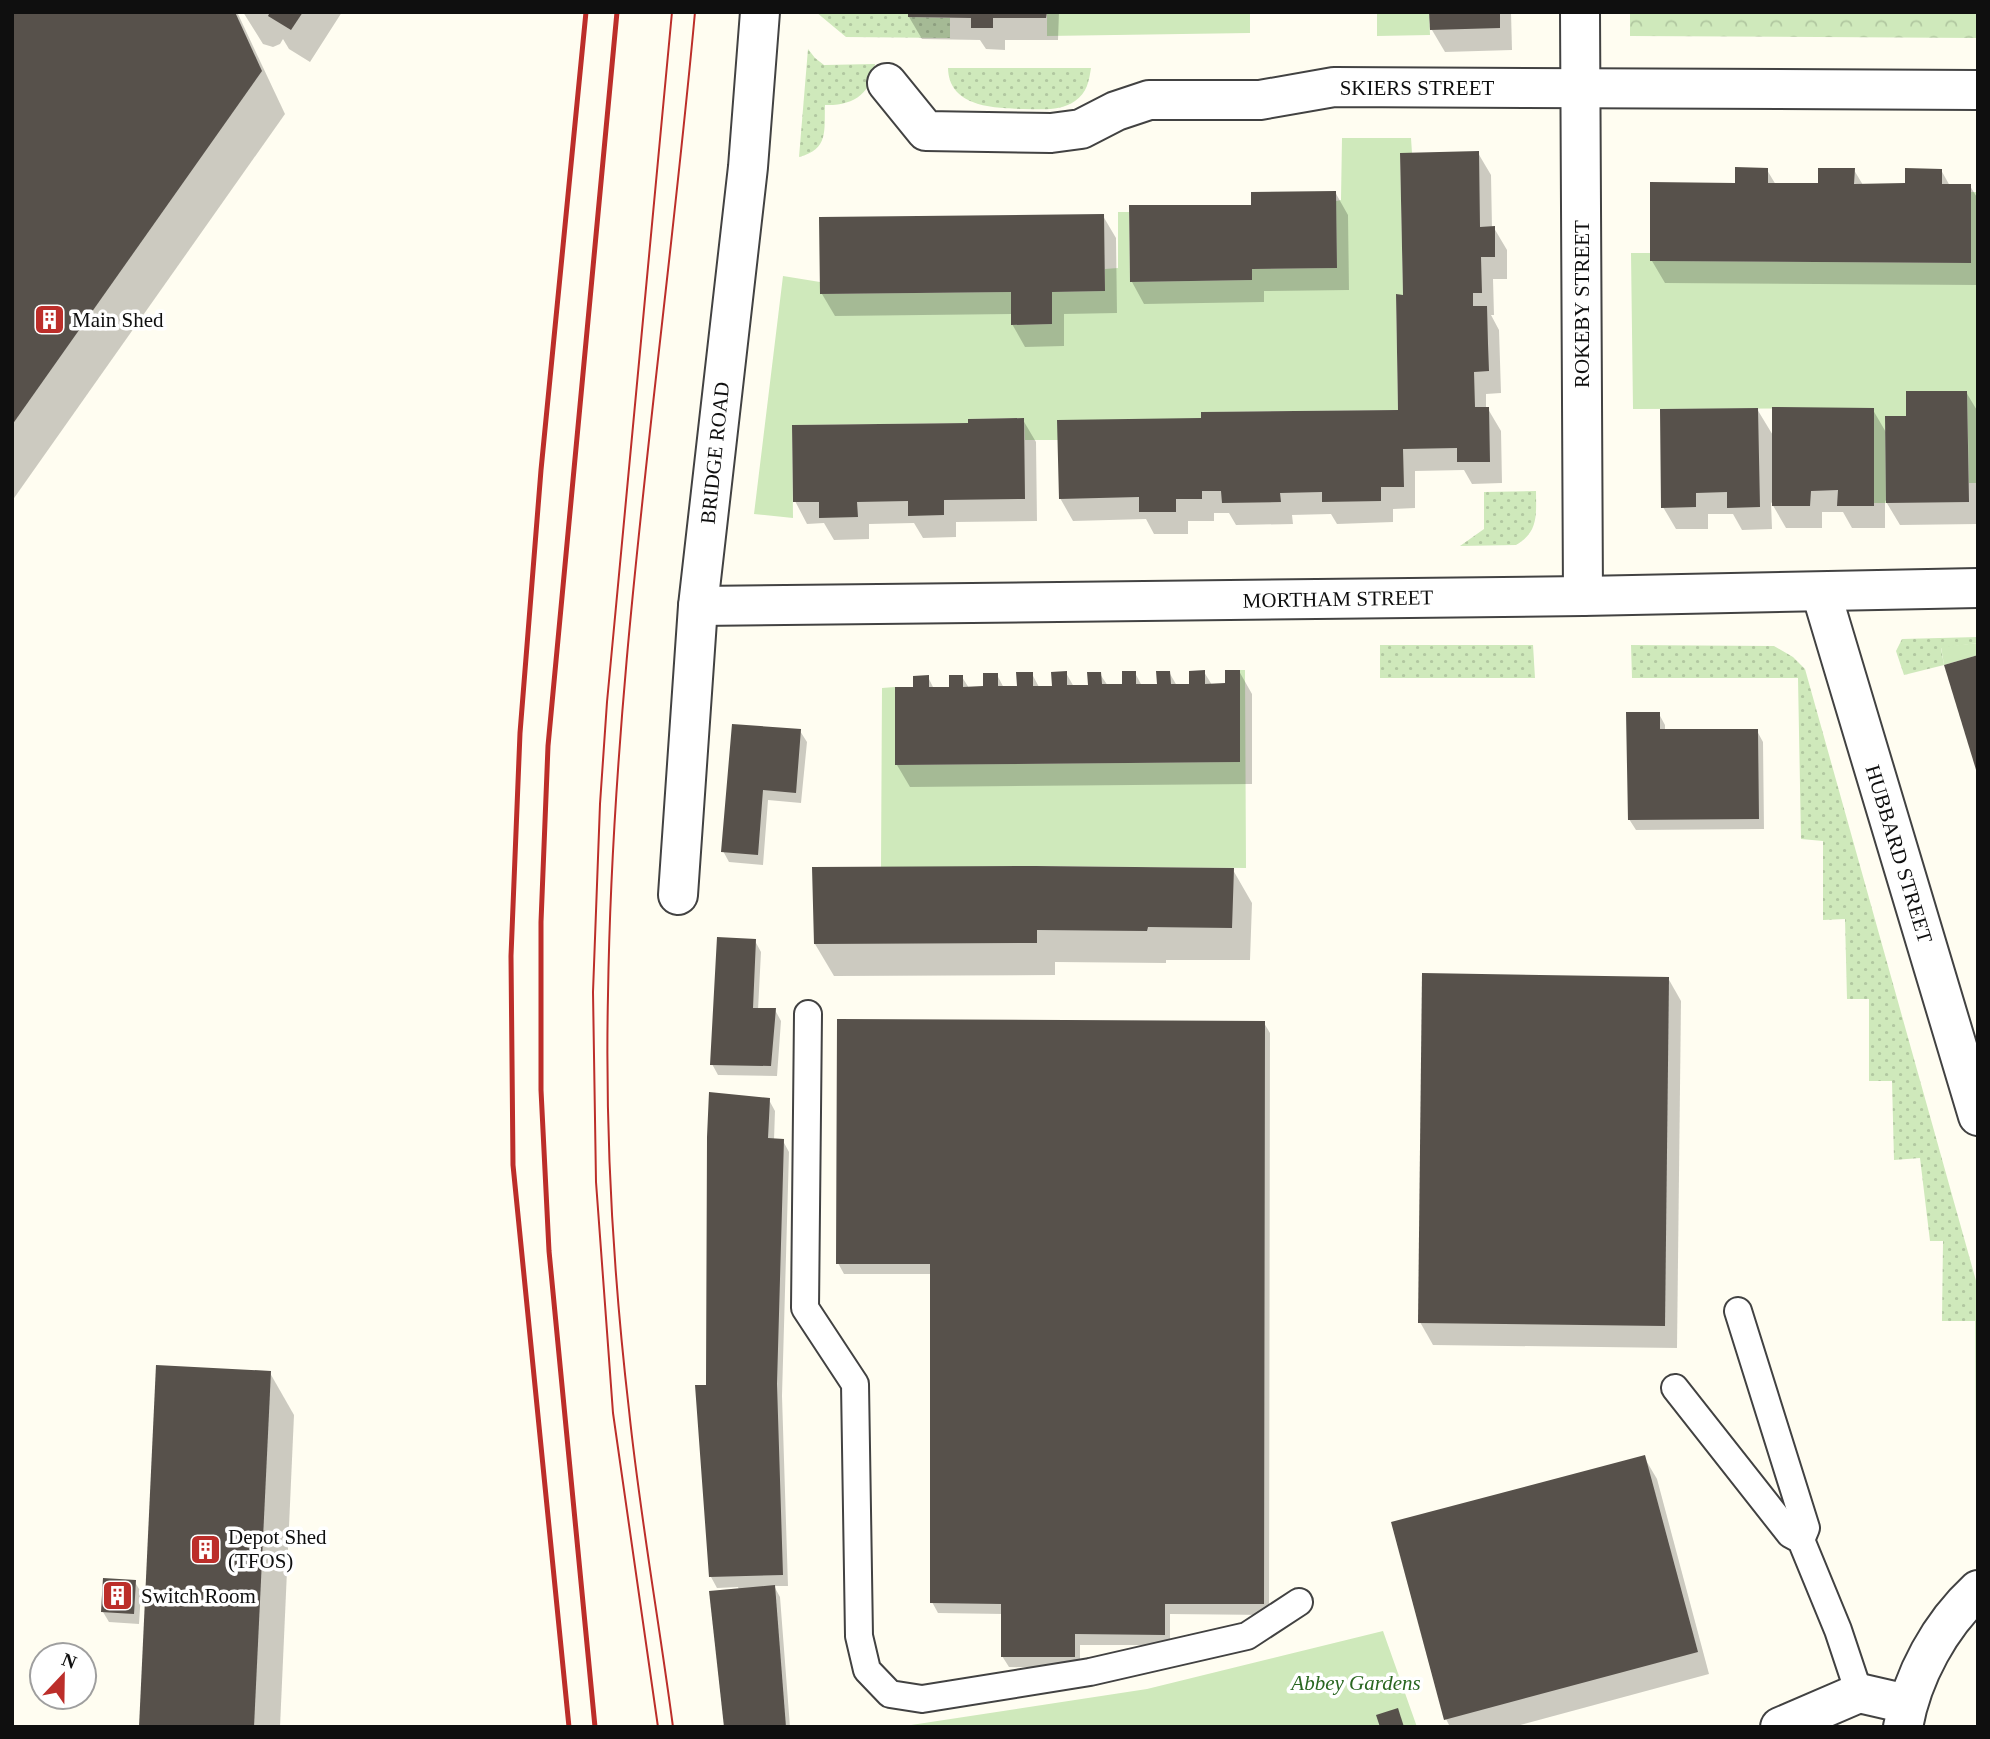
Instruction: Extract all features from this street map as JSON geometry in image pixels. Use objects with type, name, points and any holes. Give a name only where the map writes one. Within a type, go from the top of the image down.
[{"type":"street","name":"BRIDGE ROAD","points":[[678,895],[698,606],[748,167],[760,12]]},
{"type":"street","name":"ROKEBY STREET","points":[[1580,12],[1583,596]]},
{"type":"street","name":"SKIERS STREET","points":[[887,83],[926,131],[1051,134],[1081,129],[1116,111],[1149,100],[1260,100],[1335,88],[1978,90]]},
{"type":"street","name":"MORTHAM STREET","points":[[698,606],[1583,596],[1978,588]]},
{"type":"street","name":"HUBBARD STREET","points":[[1821,592],[1978,1116]]},
{"type":"street","points":[[1780,1727],[1859,1693],[1905,1715],[1929,1653],[1948,1621],[1978,1590]]},
{"type":"lane","points":[[808,1014],[805,1308],[855,1384],[859,1636],[867,1670],[890,1694],[922,1699],[1090,1672],[1247,1636],[1299,1602]]},
{"type":"lane","points":[[1738,1311],[1806,1528],[1801,1540]]},
{"type":"lane","points":[[1675,1388],[1790,1534],[1801,1540],[1838,1630],[1859,1693]]},
{"type":"green space","points":[[816,12],[908,12],[908,17],[950,18],[950,38],[846,37]]},
{"type":"green space","points":[[1047,12],[1250,12],[1250,33],[1047,36]]},
{"type":"green space","points":[[1377,12],[1429,12],[1430,35],[1377,36]]},
{"type":"green space","points":[[1630,12],[1978,12],[1978,38],[1630,36]]},
{"type":"green space","points":[[808,49],[824,65],[875,64],[870,83],[860,96],[845,103],[825,105],[824,131],[820,144],[809,154],[799,157]]},
{"type":"green space","points":[[948,68],[1091,68],[1087,86],[1079,98],[1063,107],[1043,109],[999,108],[975,103],[956,91],[950,81]]},
{"type":"green space","points":[[1342,138],[1411,138],[1412,153],[1400,153],[1403,295],[1396,295],[1398,410],[1201,412],[1201,418],[1058,440],[1025,440],[1024,418],[968,419],[968,423],[792,425],[793,518],[754,514],[783,276],[820,282],[821,294],[1011,292],[1011,325],[1052,324],[1052,292],[1105,291],[1105,269],[1118,268],[1118,212],[1129,212],[1130,282],[1252,280],[1252,269],[1337,268],[1336,201],[1341,200]]},
{"type":"green space","points":[[1971,192],[1978,192],[1978,483],[1969,483],[1967,391],[1907,391],[1906,416],[1885,416],[1886,503],[1873,503],[1873,408],[1633,409],[1631,253],[1650,253],[1651,261],[1970,263]]},
{"type":"green space","points":[[1536,491],[1535,522],[1523,540],[1516,545],[1460,546],[1484,529],[1484,492]]},
{"type":"green space","points":[[1978,637],[1978,643],[1941,648],[1944,665],[1904,675],[1896,651],[1902,639]]},
{"type":"green space","points":[[1978,643],[1978,655],[1944,665],[1941,647]]},
{"type":"green space","points":[[1380,645],[1533,645],[1535,678],[1380,678]]},
{"type":"green space","points":[[1631,645],[1774,646],[1793,657],[1805,669],[1978,1288],[1978,1478],[1975,1321],[1942,1321],[1943,1241],[1930,1241],[1920,1158],[1894,1160],[1892,1081],[1869,1081],[1869,999],[1847,999],[1845,919],[1823,920],[1823,841],[1801,839],[1798,678],[1632,678]]},
{"type":"green space","points":[[1240,670],[1245,670],[1246,868],[881,868],[882,688],[895,687],[896,765],[1240,762]]},
{"type":"green space","name":"Abbey Gardens","points":[[1383,1631],[1417,1727],[898,1727],[1147,1689]]},
{"type":"building","name":"Main Shed","points":[[12,12],[235,12],[262,71],[12,425]]},
{"type":"building","points":[[270,12],[303,12],[291,30],[268,16]]},
{"type":"building","points":[[908,12],[1047,12],[1046,18],[993,18],[993,28],[971,28],[971,18],[908,17]]},
{"type":"building","points":[[1429,12],[1500,12],[1500,28],[1430,30]]},
{"type":"building","points":[[1479,151],[1480,227],[1495,226],[1495,257],[1481,257],[1482,293],[1473,293],[1473,306],[1487,306],[1489,371],[1474,372],[1475,407],[1489,407],[1490,462],[1457,462],[1457,448],[1403,449],[1404,487],[1381,487],[1381,501],[1322,502],[1322,492],[1280,493],[1281,502],[1222,503],[1221,491],[1202,491],[1202,499],[1176,499],[1176,512],[1139,512],[1139,497],[1059,499],[1057,420],[1201,418],[1201,412],[1398,410],[1396,294],[1403,295],[1400,153]]},
{"type":"building","points":[[1735,167],[1768,168],[1768,183],[1818,183],[1818,168],[1855,168],[1854,184],[1905,183],[1905,168],[1942,169],[1942,184],[1971,184],[1971,263],[1650,261],[1650,182],[1735,183]]},
{"type":"building","points":[[1336,191],[1337,268],[1252,269],[1252,280],[1130,282],[1129,205],[1251,205],[1251,192]]},
{"type":"building","points":[[1104,214],[1105,291],[1052,292],[1052,324],[1011,325],[1011,292],[820,294],[819,217]]},
{"type":"building","points":[[1906,391],[1967,391],[1969,502],[1886,503],[1885,416],[1906,416]]},
{"type":"building","points":[[1772,407],[1874,408],[1874,506],[1837,506],[1838,490],[1811,491],[1810,506],[1772,506]]},
{"type":"building","points":[[1758,408],[1760,507],[1727,508],[1727,492],[1696,493],[1696,507],[1661,508],[1660,409]]},
{"type":"building","points":[[1024,418],[1025,499],[944,500],[944,515],[908,516],[908,501],[857,502],[858,517],[819,518],[819,502],[793,502],[792,425],[968,423],[968,419]]},
{"type":"building","points":[[1978,655],[1978,773],[1977,773],[1944,665]]},
{"type":"building","points":[[1205,670],[1205,684],[1225,683],[1225,670],[1240,670],[1240,762],[895,765],[895,687],[913,687],[913,676],[929,675],[929,687],[949,687],[949,675],[963,675],[963,687],[983,686],[983,673],[998,673],[998,686],[1017,686],[1016,672],[1033,672],[1033,686],[1052,686],[1051,672],[1067,671],[1067,685],[1088,685],[1087,672],[1101,672],[1102,684],[1122,684],[1122,671],[1136,671],[1136,684],[1157,684],[1156,671],[1170,671],[1171,684],[1189,684],[1189,671]]},
{"type":"building","points":[[1626,712],[1660,712],[1660,729],[1758,729],[1759,819],[1628,820]]},
{"type":"building","points":[[732,724],[801,729],[796,793],[763,790],[758,855],[721,852]]},
{"type":"building","points":[[812,867],[1234,868],[1232,928],[1148,927],[1147,931],[1037,930],[1037,943],[814,944]]},
{"type":"building","points":[[717,937],[756,939],[753,1008],[776,1008],[771,1066],[710,1065]]},
{"type":"building","points":[[1422,973],[1669,977],[1665,1326],[1418,1323]]},
{"type":"building","points":[[837,1019],[1265,1021],[1264,1604],[1165,1604],[1165,1635],[1075,1634],[1075,1657],[1001,1657],[1001,1604],[930,1603],[930,1264],[836,1264]]},
{"type":"building","points":[[709,1092],[770,1098],[768,1138],[784,1139],[777,1384],[783,1575],[709,1577],[695,1385],[706,1385]]},
{"type":"building","name":"Depot Shed (TFOS)","points":[[156,1365],[271,1371],[254,1727],[139,1727]]},
{"type":"building","points":[[1645,1455],[1698,1652],[1444,1720],[1391,1522]]},
{"type":"building","name":"Switch Room","points":[[103,1578],[136,1580],[134,1614],[101,1612]]},
{"type":"building","points":[[775,1585],[786,1727],[724,1727],[709,1591]]},
{"type":"building","points":[[1398,1708],[1404,1727],[1380,1727],[1376,1715]]},
{"type":"tram line","points":[[658,1727],[613,1413],[596,1182],[593,992],[607,702],[672,12]]},
{"type":"tram line","points":[[673,1727],[629,1410],[611,1202],[607,1047],[619,748],[642,503],[695,12]]},
{"type":"railway","points":[[569,1727],[513,1165],[511,956],[520,733],[541,470],[586,12]]},
{"type":"railway","points":[[595,1727],[549,1251],[541,1090],[541,922],[548,746],[617,12]]},
{"type":"place","name":"Main Shed","points":[[49,320]]},
{"type":"place","name":"Depot Shed (TFOS)","points":[[205,1549]]},
{"type":"place","name":"Switch Room","points":[[118,1596]]}]
